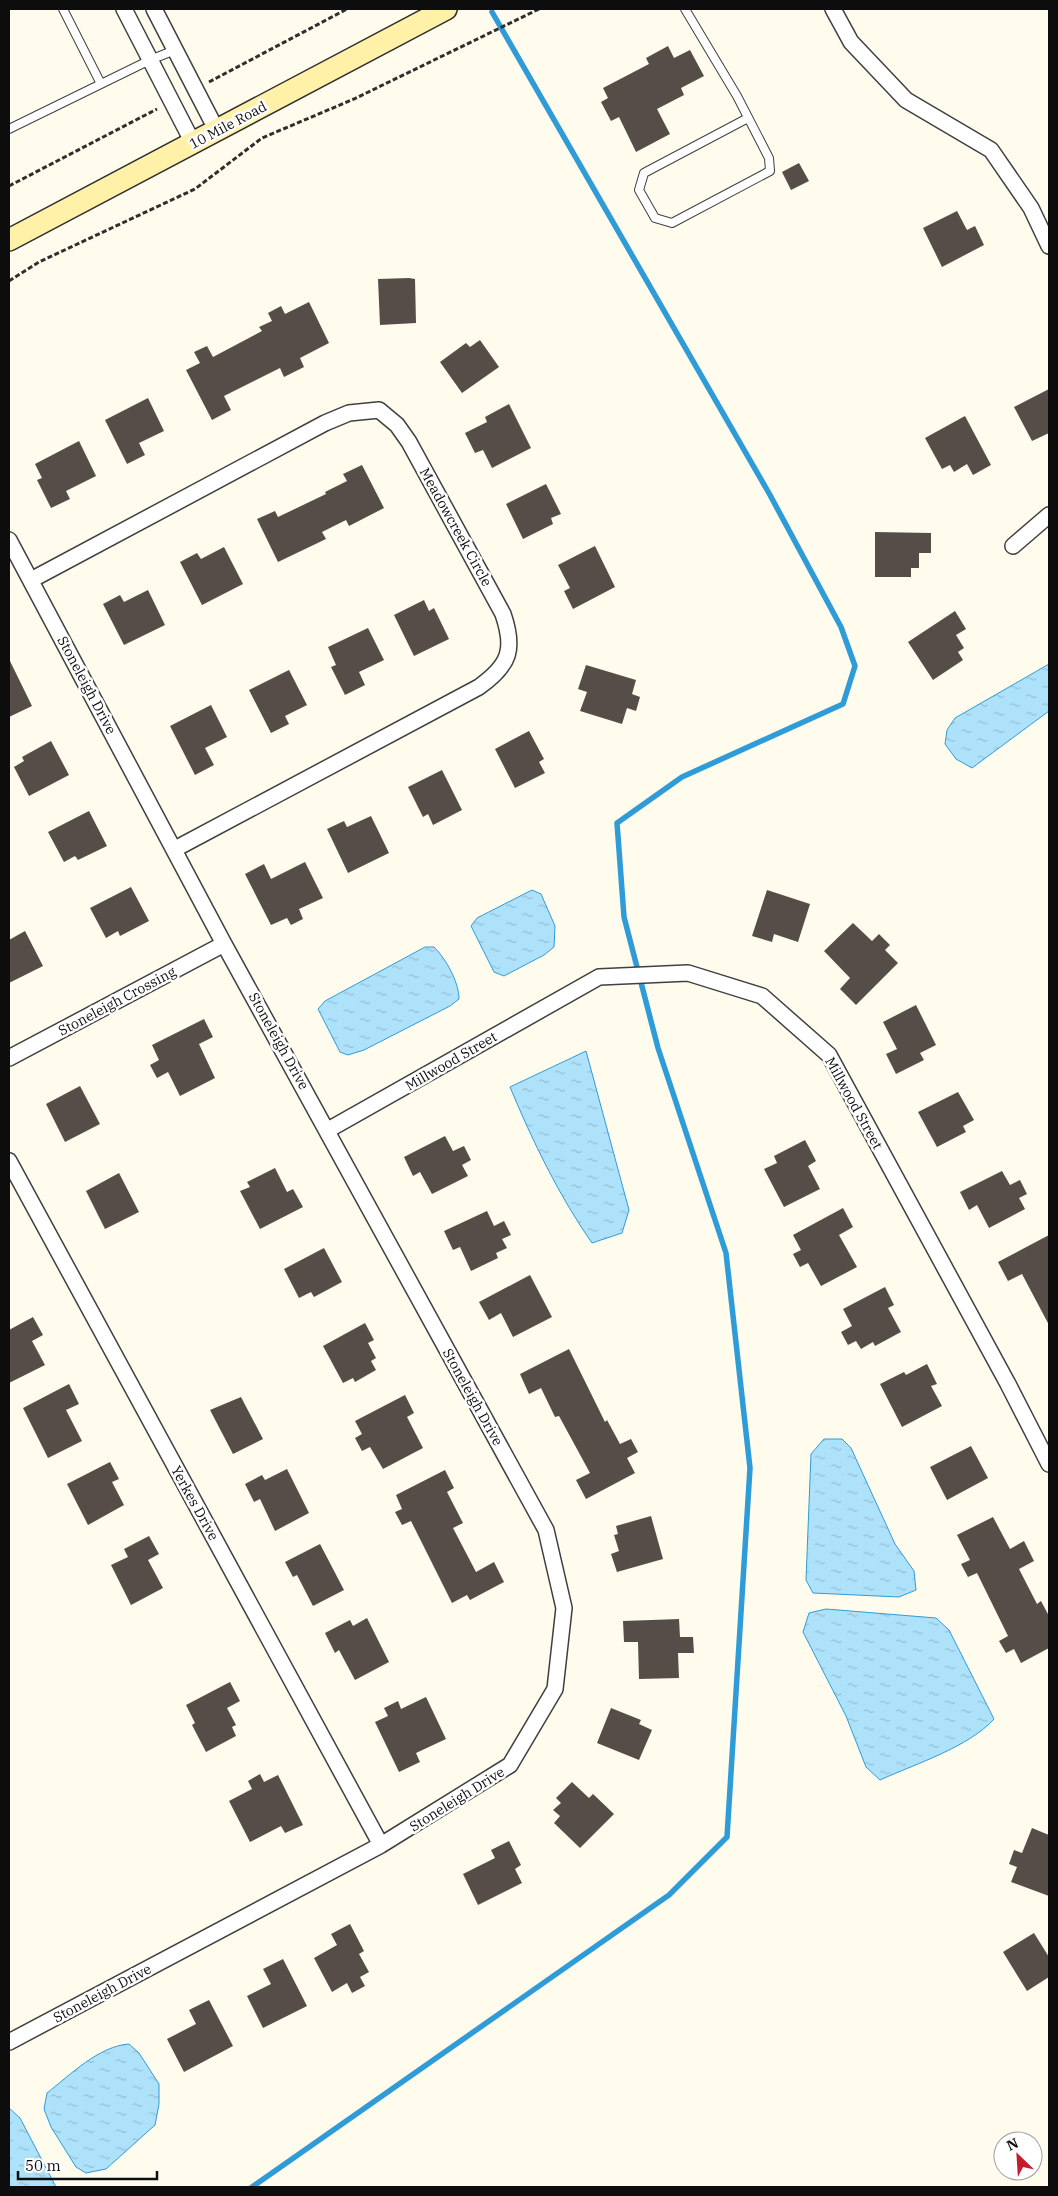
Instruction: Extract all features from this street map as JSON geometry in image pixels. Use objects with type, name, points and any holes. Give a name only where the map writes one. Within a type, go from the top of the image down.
[{"type":"main road","name":"10 Mile Road","points":[[9,240],[446,9]]},
{"type":"street","points":[[124,9],[193,144]]},
{"type":"street","points":[[154,9],[216,131]]},
{"type":"street","points":[[833,9],[851,42],[906,100],[991,150],[1031,208],[1049,246]]},
{"type":"street","name":"Meadowcreek Circle","points":[[31,580],[325,423],[349,413],[379,410],[398,424],[409,442],[503,614],[510,634],[508,657],[497,675],[479,687],[175,849]]},
{"type":"street","points":[[1013,546],[1049,515]]},
{"type":"street","name":"Stoneleigh Drive","points":[[9,540],[224,944],[328,1130],[546,1530],[564,1608],[555,1689],[510,1766],[381,1845],[9,2042]]},
{"type":"street","name":"Stoneleigh Crossing","points":[[9,1058],[224,944]]},
{"type":"street","name":"Millwood Street","points":[[328,1130],[599,977],[688,973],[762,996],[829,1055],[1049,1464]]},
{"type":"street","name":"Yerkes Drive","points":[[9,1161],[381,1845]]},
{"type":"lane","points":[[63,9],[101,84]]},
{"type":"lane","points":[[685,9],[748,118],[769,158],[770,172],[672,223],[655,218],[639,190],[644,173],[748,118]]},
{"type":"lane","points":[[9,129],[150,60],[175,50]]},
{"type":"path","points":[[9,281],[39,262],[195,189],[262,138],[354,99],[539,9]]},
{"type":"water","points":[[1049,664],[1049,711],[972,768],[956,759],[945,744],[947,730],[955,718]]},
{"type":"water","points":[[532,890],[541,894],[555,926],[554,947],[544,955],[504,976],[494,972],[471,926],[477,918]]},
{"type":"water","points":[[425,947],[434,947],[443,958],[457,985],[459,999],[450,1006],[364,1050],[348,1055],[340,1052],[318,1009],[325,1001]]},
{"type":"water","points":[[586,1051],[629,1210],[622,1233],[592,1243],[568,1206],[547,1167],[510,1087]]},
{"type":"water","points":[[824,1439],[842,1439],[851,1448],[895,1544],[914,1571],[916,1590],[899,1597],[813,1593],[806,1580],[811,1454]]},
{"type":"water","points":[[826,1609],[936,1618],[949,1630],[994,1719],[971,1738],[925,1761],[880,1780],[866,1767],[846,1716],[803,1632],[809,1613]]},
{"type":"water","points":[[129,2044],[139,2053],[159,2084],[159,2104],[155,2125],[106,2169],[86,2173],[76,2167],[51,2127],[44,2109],[47,2093],[85,2062],[107,2050]]},
{"type":"water","points":[[9,2108],[20,2118],[56,2187],[9,2187]]},
{"type":"building","points":[[668,46],[674,58],[690,50],[704,76],[681,88],[684,95],[657,109],[670,134],[636,152],[619,117],[611,121],[601,102],[608,98],[603,88],[649,64],[646,58]]},
{"type":"building","points":[[799,163],[809,181],[791,190],[782,172]]},
{"type":"building","points":[[957,211],[967,230],[975,226],[984,245],[942,267],[923,228]]},
{"type":"building","points":[[378,279],[415,279],[416,323],[380,325]]},
{"type":"building","points":[[309,302],[329,343],[300,358],[304,367],[284,377],[280,368],[224,396],[231,410],[212,420],[186,370],[200,363],[194,352],[207,346],[213,357],[262,331],[259,327],[272,321],[268,313],[281,306],[285,314]]},
{"type":"building","points":[[480,340],[499,367],[462,393],[440,362],[466,343],[470,347]]},
{"type":"building","points":[[1049,389],[1049,433],[1032,441],[1014,407]]},
{"type":"building","points":[[148,398],[164,431],[139,443],[145,455],[127,464],[105,420]]},
{"type":"building","points":[[509,404],[531,448],[492,468],[483,450],[475,453],[465,433],[487,422],[485,417]]},
{"type":"building","points":[[965,416],[991,465],[973,475],[967,464],[954,472],[950,465],[942,469],[925,438]]},
{"type":"building","points":[[79,441],[96,476],[66,491],[70,499],[51,508],[37,480],[42,478],[35,464]]},
{"type":"building","points":[[362,465],[384,508],[349,526],[346,520],[322,532],[326,539],[278,562],[257,519],[275,511],[278,517],[326,494],[325,492],[347,481],[343,474]]},
{"type":"building","points":[[546,484],[561,514],[551,518],[553,524],[523,539],[506,504]]},
{"type":"building","points":[[875,532],[931,533],[931,553],[919,553],[919,568],[911,568],[911,577],[875,577]]},
{"type":"building","points":[[595,546],[615,587],[573,609],[564,591],[570,588],[558,565]]},
{"type":"building","points":[[224,547],[243,584],[202,605],[180,562],[197,553],[201,559]]},
{"type":"building","points":[[148,590],[165,625],[124,645],[103,604],[120,595],[124,602]]},
{"type":"building","points":[[424,600],[429,611],[434,608],[449,639],[414,656],[394,615]]},
{"type":"building","points":[[955,611],[966,629],[956,635],[964,648],[958,652],[963,660],[933,680],[908,642]]},
{"type":"building","points":[[368,628],[384,660],[359,672],[365,685],[345,695],[331,667],[336,665],[328,647]]},
{"type":"building","points":[[9,659],[32,706],[9,717]]},
{"type":"building","points":[[586,665],[636,680],[632,694],[640,697],[636,711],[627,708],[622,724],[580,711],[587,692],[578,689]]},
{"type":"building","points":[[289,670],[307,705],[285,716],[289,724],[271,733],[249,690]]},
{"type":"building","points":[[211,705],[227,737],[205,748],[214,765],[195,775],[170,726]]},
{"type":"building","points":[[529,731],[544,759],[539,762],[545,773],[515,788],[495,749]]},
{"type":"building","points":[[51,741],[69,775],[29,796],[14,767],[24,761],[22,757]]},
{"type":"building","points":[[442,770],[462,810],[433,825],[428,814],[423,817],[408,787]]},
{"type":"building","points":[[89,811],[107,846],[78,860],[75,856],[64,862],[48,832]]},
{"type":"building","points":[[371,816],[389,853],[348,873],[327,829],[344,821],[347,827]]},
{"type":"building","points":[[305,862],[323,898],[299,909],[303,919],[291,925],[287,918],[271,925],[245,874],[264,864],[271,879]]},
{"type":"building","points":[[131,887],[149,921],[120,936],[118,931],[106,938],[90,908]]},
{"type":"building","points":[[767,890],[810,904],[798,942],[774,934],[772,942],[752,936]]},
{"type":"building","points":[[853,923],[872,941],[879,934],[890,945],[885,950],[898,963],[856,1005],[840,989],[850,978],[824,951]]},
{"type":"building","points":[[25,931],[43,966],[9,983],[9,940]]},
{"type":"building","points":[[916,1005],[936,1045],[920,1053],[924,1060],[896,1074],[886,1054],[897,1049],[883,1022]]},
{"type":"building","points":[[204,1019],[213,1037],[199,1044],[215,1078],[180,1096],[168,1072],[157,1078],[150,1065],[159,1060],[152,1045]]},
{"type":"building","points":[[80,1086],[100,1124],[65,1142],[46,1104]]},
{"type":"building","points":[[958,1092],[974,1120],[963,1126],[966,1132],[937,1147],[918,1112]]},
{"type":"building","points":[[445,1136],[453,1151],[464,1146],[471,1160],[462,1165],[468,1176],[432,1194],[420,1172],[413,1176],[404,1157]]},
{"type":"building","points":[[805,1140],[816,1161],[808,1166],[820,1189],[784,1207],[764,1169],[777,1163],[774,1156]]},
{"type":"building","points":[[275,1168],[287,1192],[293,1189],[303,1207],[260,1229],[240,1191],[250,1187],[247,1182]]},
{"type":"building","points":[[1002,1171],[1010,1185],[1020,1180],[1027,1194],[1019,1198],[1025,1209],[989,1228],[977,1205],[969,1210],[960,1192]]},
{"type":"building","points":[[119,1173],[139,1212],[105,1229],[86,1191]]},
{"type":"building","points":[[843,1208],[853,1227],[839,1235],[857,1267],[821,1286],[808,1263],[800,1267],[793,1254],[801,1250],[793,1235]]},
{"type":"building","points":[[487,1211],[494,1226],[504,1221],[511,1235],[502,1239],[507,1248],[496,1253],[498,1258],[471,1271],[460,1247],[453,1250],[444,1231]]},
{"type":"building","points":[[1049,1235],[1049,1325],[1022,1274],[1008,1281],[998,1262]]},
{"type":"building","points":[[324,1248],[342,1282],[314,1297],[311,1292],[299,1298],[284,1269]]},
{"type":"building","points":[[530,1275],[552,1317],[513,1337],[501,1313],[489,1320],[479,1302]]},
{"type":"building","points":[[885,1287],[894,1305],[888,1308],[901,1332],[875,1346],[873,1342],[861,1349],[856,1341],[848,1345],[841,1332],[852,1326],[843,1309]]},
{"type":"building","points":[[33,1317],[43,1335],[32,1341],[45,1365],[9,1383],[9,1330]]},
{"type":"building","points":[[365,1323],[374,1340],[368,1343],[376,1358],[371,1361],[376,1370],[355,1382],[353,1378],[343,1383],[323,1346]]},
{"type":"building","points":[[569,1349],[605,1422],[607,1420],[620,1444],[631,1439],[638,1452],[627,1458],[635,1473],[586,1499],[576,1480],[590,1473],[559,1416],[555,1417],[541,1388],[529,1394],[520,1374]]},
{"type":"building","points":[[927,1364],[937,1384],[931,1386],[942,1406],[902,1427],[880,1384],[904,1372],[906,1375]]},
{"type":"building","points":[[69,1384],[79,1404],[66,1410],[82,1441],[48,1458],[23,1408]]},
{"type":"building","points":[[405,1395],[414,1413],[407,1417],[423,1448],[383,1469],[370,1447],[362,1451],[355,1438],[362,1434],[355,1421]]},
{"type":"building","points":[[241,1397],[263,1439],[233,1454],[210,1410]]},
{"type":"building","points":[[971,1446],[988,1478],[947,1500],[930,1467]]},
{"type":"building","points":[[110,1462],[119,1479],[112,1482],[124,1505],[88,1525],[67,1484]]},
{"type":"building","points":[[287,1469],[309,1513],[275,1531],[260,1499],[254,1502],[245,1484],[262,1475],[265,1480]]},
{"type":"building","points":[[445,1470],[454,1488],[447,1492],[463,1523],[453,1528],[476,1572],[494,1562],[504,1582],[470,1600],[467,1595],[452,1603],[411,1521],[402,1525],[395,1512],[402,1509],[396,1495]]},
{"type":"building","points":[[651,1516],[663,1559],[617,1572],[611,1554],[619,1551],[614,1535],[618,1534],[616,1526]]},
{"type":"building","points":[[993,1517],[1010,1549],[1024,1541],[1034,1561],[1019,1569],[1037,1604],[1041,1601],[1049,1616],[1049,1648],[1021,1663],[1014,1649],[1006,1653],[999,1641],[1008,1636],[977,1573],[968,1577],[961,1564],[970,1560],[957,1535]]},
{"type":"building","points":[[149,1536],[159,1554],[148,1560],[163,1588],[131,1605],[111,1565],[128,1557],[124,1549]]},
{"type":"building","points":[[320,1544],[344,1590],[313,1606],[297,1575],[293,1577],[285,1562]]},
{"type":"building","points":[[367,1618],[389,1662],[355,1680],[339,1650],[335,1653],[325,1633],[350,1620],[353,1626]]},
{"type":"building","points":[[679,1619],[680,1637],[693,1637],[694,1653],[678,1653],[679,1678],[639,1679],[638,1642],[624,1642],[623,1621]]},
{"type":"building","points":[[230,1682],[240,1701],[227,1708],[236,1725],[232,1727],[236,1736],[206,1752],[192,1725],[195,1723],[186,1705]]},
{"type":"building","points":[[426,1697],[446,1739],[416,1753],[420,1762],[399,1772],[375,1722],[388,1716],[384,1708],[398,1701],[401,1709]]},
{"type":"building","points":[[611,1708],[641,1720],[639,1724],[652,1730],[639,1760],[597,1743]]},
{"type":"building","points":[[260,1774],[264,1782],[278,1775],[303,1825],[285,1833],[281,1826],[250,1842],[229,1801],[252,1789],[248,1781]]},
{"type":"building","points":[[572,1782],[589,1798],[593,1794],[614,1814],[580,1848],[554,1823],[560,1816],[553,1810],[561,1803],[556,1798]]},
{"type":"building","points":[[1032,1828],[1049,1835],[1049,1896],[1011,1882],[1017,1867],[1009,1864],[1014,1850],[1022,1853]]},
{"type":"building","points":[[509,1841],[521,1865],[515,1869],[522,1883],[478,1905],[463,1874],[495,1858],[491,1850]]},
{"type":"building","points":[[350,1924],[364,1951],[359,1954],[369,1972],[360,1977],[365,1986],[352,1993],[347,1983],[332,1992],[314,1958],[337,1945],[331,1934]]},
{"type":"building","points":[[1034,1933],[1049,1957],[1049,1977],[1027,1991],[1003,1952]]},
{"type":"building","points":[[283,1959],[307,2006],[263,2028],[247,1996],[271,1984],[263,1969]]},
{"type":"building","points":[[209,2000],[233,2046],[184,2072],[167,2039],[196,2024],[189,2010]]},
{"type":"waterway","points":[[252,2187],[669,1895],[727,1837],[750,1468],[726,1253],[658,1048],[624,917],[617,823],[682,777],[843,704],[855,666],[841,627],[770,495],[492,12]]}]
